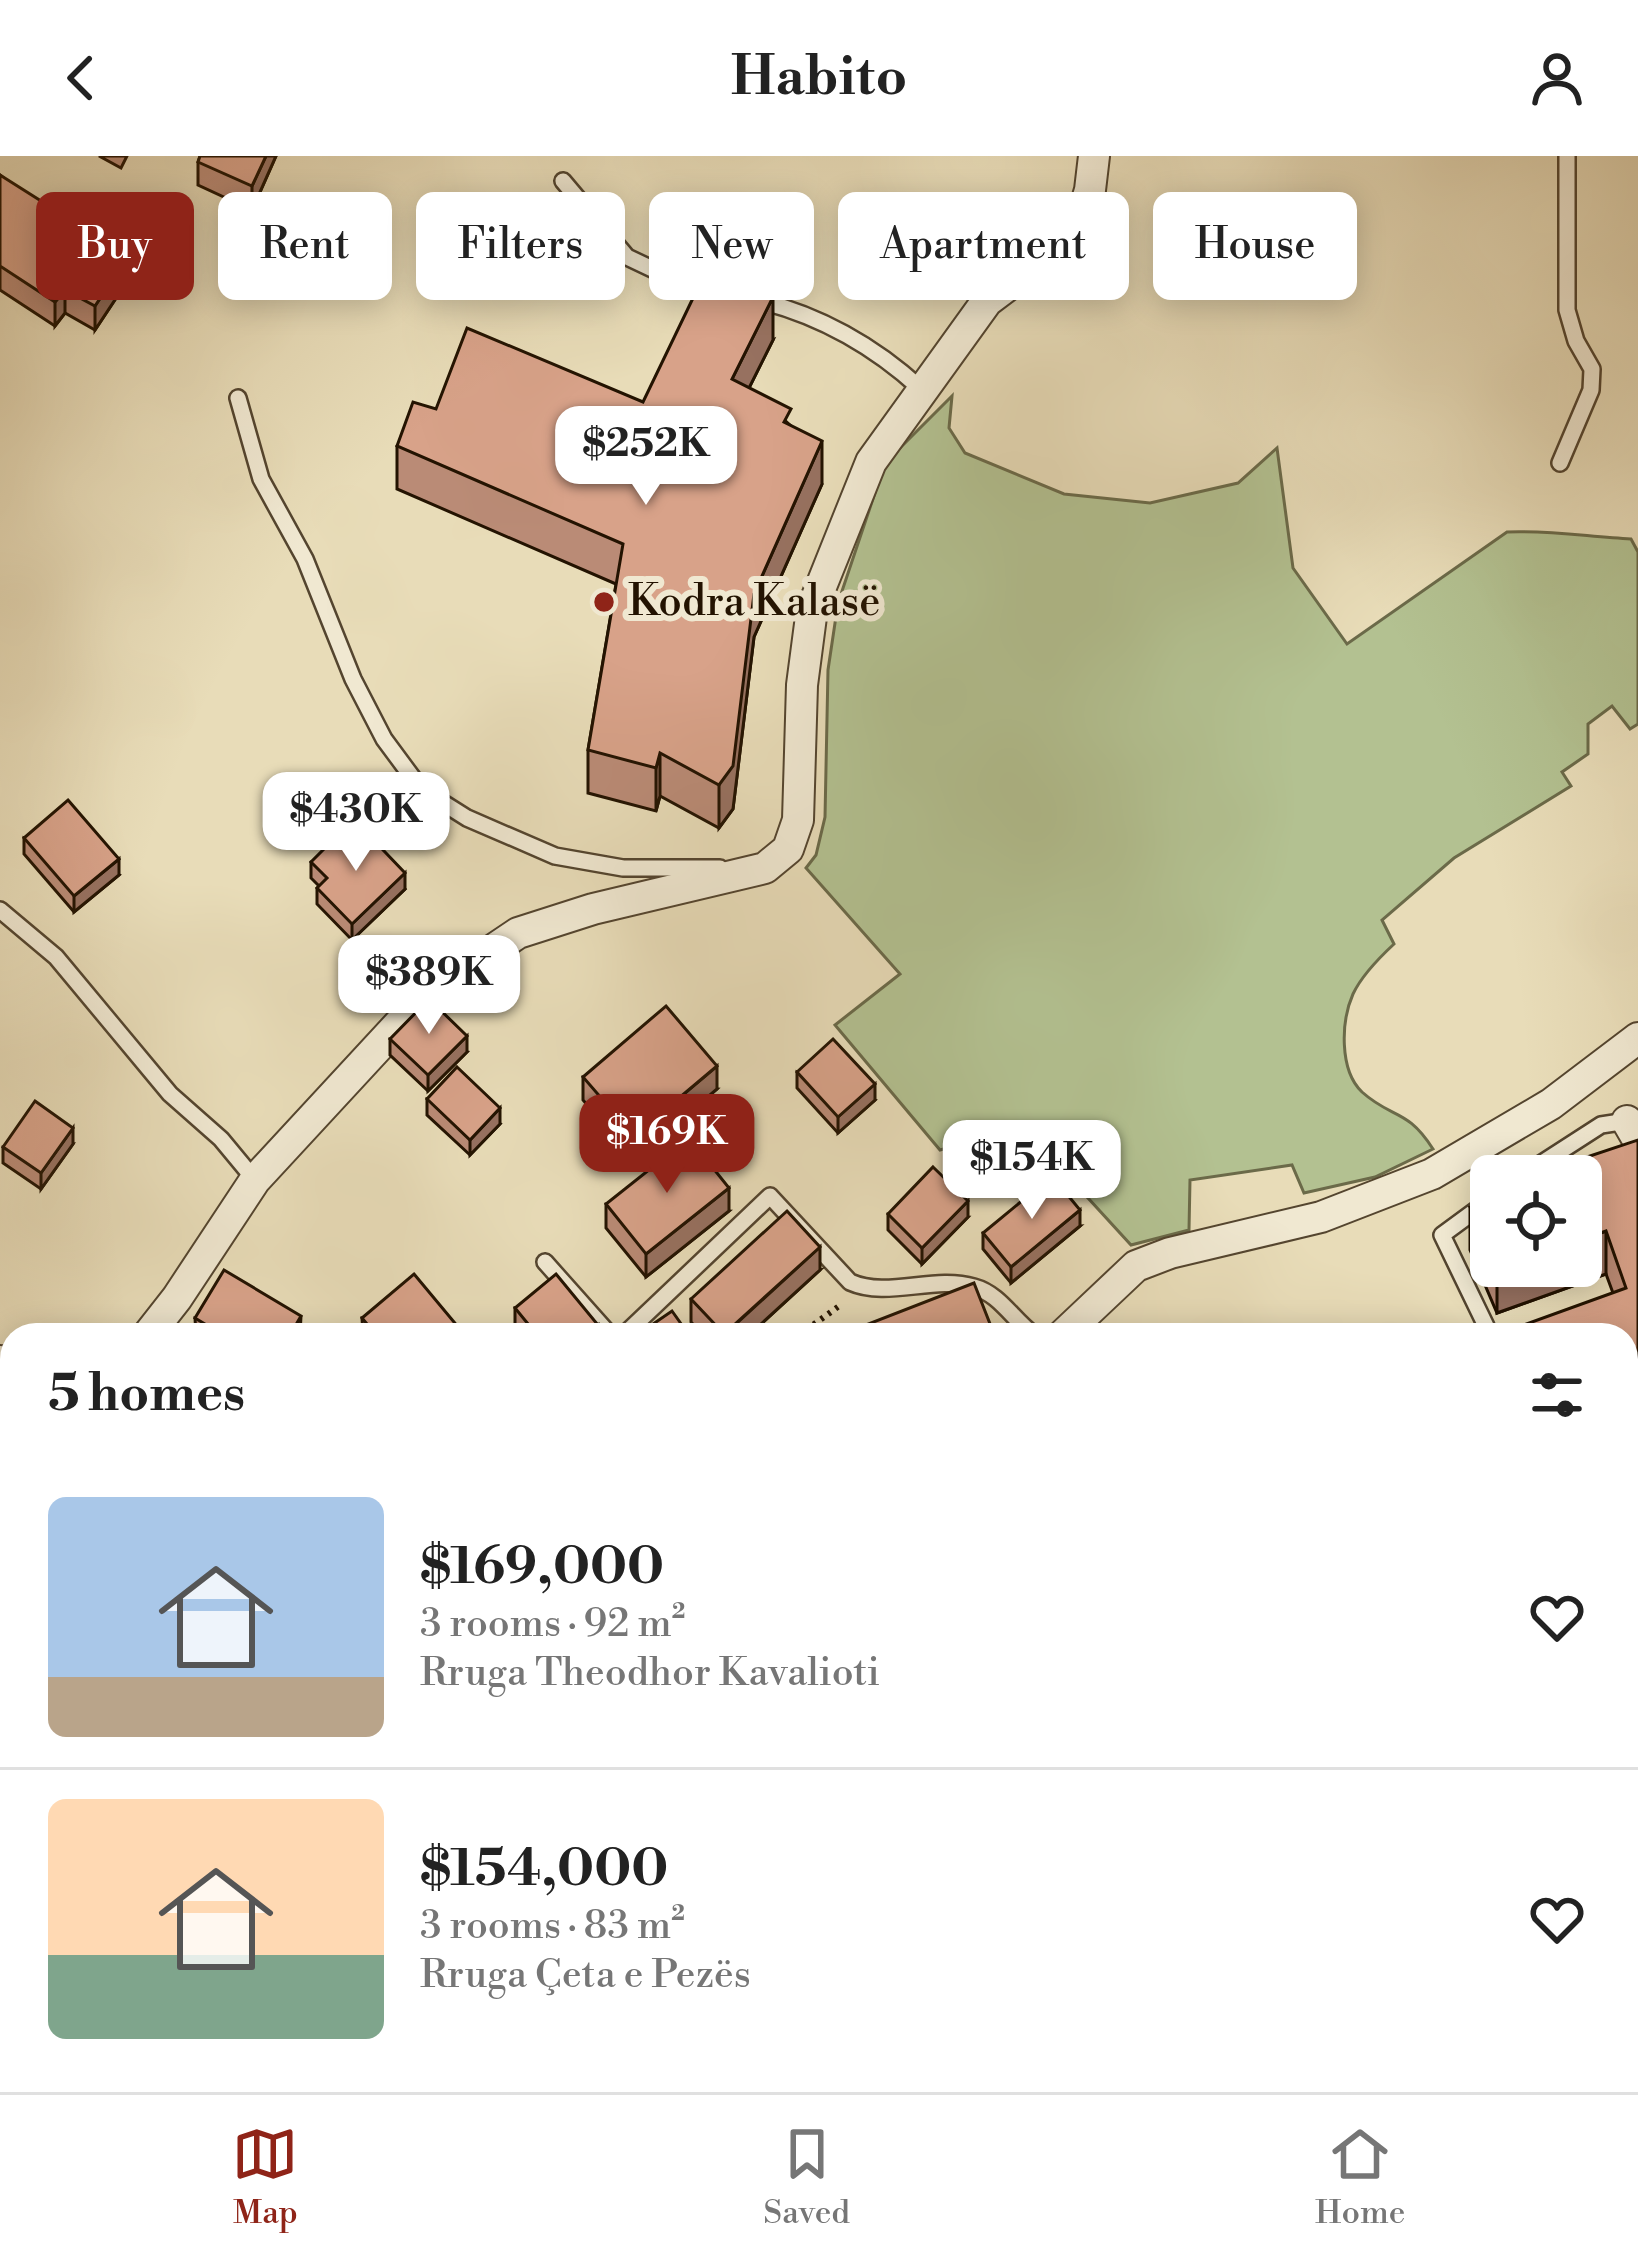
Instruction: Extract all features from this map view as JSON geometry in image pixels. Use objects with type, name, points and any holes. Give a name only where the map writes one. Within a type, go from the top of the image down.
[{"type":"street","points":[[157,1323],[255,1180],[414,1008],[518,934],[593,909],[765,868],[788,849],[798,820],[802,685],[812,609],[872,461],[987,301],[1077,234],[1094,156]]},
{"type":"street","points":[[1075,1323],[1136,1266],[1170,1253],[1344,1210],[1432,1174],[1551,1104],[1638,1038]]},
{"type":"lane","points":[[1560,463],[1591,390],[1592,369],[1576,341],[1567,310],[1567,156]]},
{"type":"lane","points":[[563,181],[627,257],[686,285],[780,306],[823,322],[893,364],[921,389]]},
{"type":"lane","points":[[238,398],[261,479],[305,559],[353,680],[384,739],[421,789],[467,818],[555,856],[623,868],[765,868]]},
{"type":"lane","points":[[0,910],[56,957],[170,1094],[221,1139],[255,1180]]},
{"type":"lane","points":[[1555,1155],[1601,1125],[1632,1130]]},
{"type":"lane","points":[[637,1323],[770,1196],[850,1282],[864,1288],[948,1283],[977,1287],[1022,1323]]},
{"type":"lane","points":[[1470,1214],[1442,1235],[1484,1323]]},
{"type":"lane","points":[[545,1262],[599,1323]]},
{"type":"path","points":[[816,1323],[864,1288]]},
{"type":"green space","points":[[952,396],[949,428],[965,453],[1064,494],[1150,503],[1238,483],[1277,448],[1293,568],[1347,644],[1507,532],[1631,539],[1638,552],[1638,724],[1630,729],[1612,706],[1588,724],[1588,754],[1562,772],[1571,786],[1454,858],[1382,920],[1394,944],[1361,981],[1349,1005],[1344,1045],[1355,1083],[1373,1101],[1407,1120],[1433,1149],[1375,1177],[1304,1193],[1292,1165],[1190,1180],[1189,1230],[1131,1245],[1023,1127],[940,1150],[835,1025],[900,974],[806,868],[816,855],[825,817],[828,670],[838,603],[885,463]]},
{"type":"building","points":[[200,156],[266,156],[252,186],[198,162]]},
{"type":"building","points":[[0,175],[36,198],[36,290],[0,266]]},
{"type":"building","points":[[692,300],[772,300],[732,379],[791,409],[784,422],[822,441],[754,594],[733,766],[719,785],[660,753],[656,768],[588,750],[623,544],[397,446],[413,402],[436,409],[467,328],[643,402]]},
{"type":"building","points":[[68,800],[119,859],[74,896],[24,838]]},
{"type":"building","points":[[364,830],[405,873],[352,924],[317,888],[327,878],[311,862],[339,834],[349,845]]},
{"type":"building","points":[[429,999],[467,1036],[428,1075],[390,1039]]},
{"type":"building","points":[[666,1006],[717,1066],[634,1136],[583,1077]]},
{"type":"building","points":[[833,1039],[875,1084],[838,1117],[797,1072]]},
{"type":"building","points":[[457,1067],[500,1108],[470,1140],[427,1099]]},
{"type":"building","points":[[35,1101],[73,1128],[41,1173],[3,1147]]},
{"type":"building","points":[[689,1138],[729,1188],[646,1254],[606,1204]]},
{"type":"building","points":[[1638,1140],[1638,1323],[1529,1323],[1626,1288],[1606,1231],[1602,1232],[1602,1155],[1593,1155]]},
{"type":"building","points":[[933,1167],[968,1201],[922,1248],[888,1214]]},
{"type":"building","points":[[1052,1176],[1080,1210],[1011,1267],[983,1233]]},
{"type":"building","points":[[787,1211],[820,1247],[736,1323],[714,1323],[691,1299]]},
{"type":"building","points":[[224,1270],[301,1316],[297,1323],[203,1323],[195,1318]]},
{"type":"building","points":[[414,1274],[455,1323],[366,1323],[362,1318]]},
{"type":"building","points":[[556,1274],[596,1323],[527,1323],[515,1308]]},
{"type":"building","points":[[974,1283],[990,1323],[871,1323]]},
{"type":"building","points":[[672,1311],[680,1323],[654,1323]]},
{"type":"place","name":"Kodra Kalasë","points":[[604,602]]}]
